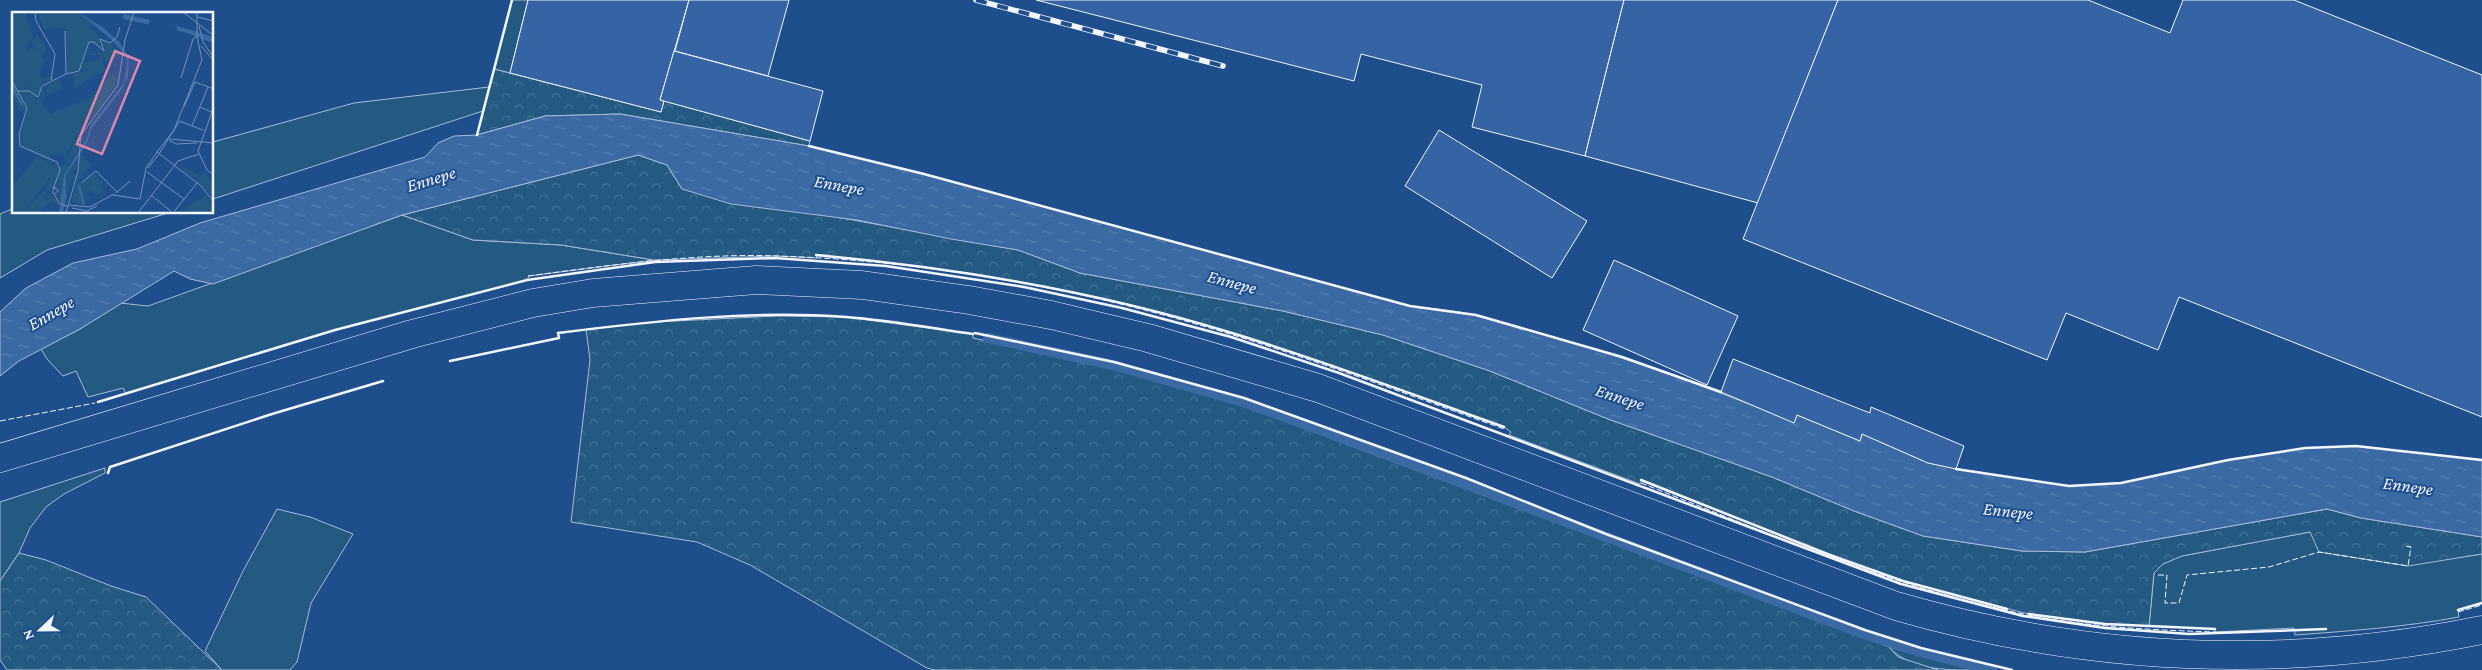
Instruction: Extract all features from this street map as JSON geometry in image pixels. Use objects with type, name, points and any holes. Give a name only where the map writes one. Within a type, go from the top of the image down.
[{"type":"main road","points":[[1,458],[412,334],[533,303],[593,293],[756,280],[862,285],[969,300],[1051,316],[1148,338],[1318,388],[1896,606],[1956,624],[2073,646],[2126,652],[2245,658],[2417,643],[2482,630]]},
{"type":"green space","points":[[512,0],[528,0],[510,73],[494,69]]},
{"type":"green space","points":[[494,69],[661,112],[664,101],[810,141],[809,146],[620,114],[545,116],[477,135]]},
{"type":"green space","points":[[489,87],[483,111],[214,199],[214,142],[354,103]]},
{"type":"green space","points":[[638,155],[667,165],[682,189],[1018,250],[1080,273],[1283,311],[1383,335],[1490,371],[1608,419],[1772,477],[1854,511],[1923,536],[2022,551],[2085,552],[2327,509],[2361,518],[2482,537],[2482,554],[2408,566],[2319,552],[2310,532],[2182,556],[2163,564],[2154,573],[2149,626],[2105,624],[2024,613],[1903,581],[1830,555],[1642,481],[1640,484],[1509,435],[1511,432],[1504,427],[1266,344],[1181,318],[1130,305],[1079,293],[975,274],[870,260],[817,255],[816,258],[775,256],[654,260],[561,245],[473,240],[402,215]]},
{"type":"green space","points":[[12,209],[12,214],[165,214],[47,250],[0,278],[0,214]]},
{"type":"green space","points":[[402,215],[473,240],[561,245],[654,260],[529,276],[527,280],[335,330],[126,394],[123,388],[88,397],[76,371],[63,376],[47,359],[41,349],[80,329],[120,303],[148,306]]},
{"type":"green space","points":[[777,316],[845,317],[973,334],[973,338],[1113,368],[1242,405],[1889,647],[1898,657],[1938,670],[935,670],[927,668],[750,565],[697,542],[571,522],[590,360],[586,329],[654,322]]},
{"type":"green space","points":[[105,468],[105,473],[64,494],[46,507],[30,528],[19,553],[0,581],[0,502]]},
{"type":"green space","points":[[277,509],[310,517],[353,534],[311,603],[297,662],[290,670],[222,670],[205,651],[243,571]]},
{"type":"green space","points":[[2310,532],[2461,557],[2482,554],[2482,603],[2458,610],[2459,617],[2377,628],[2295,635],[2294,628],[2215,632],[2215,629],[2149,626],[2154,573],[2163,564],[2181,556]]},
{"type":"green space","points":[[19,553],[46,560],[111,586],[146,597],[222,670],[7,670],[0,660],[0,581]]},
{"type":"green space","points":[[1889,647],[1974,670],[1940,669],[1917,664],[1897,655]]},
{"type":"water","name":"Ennepe","points":[[620,114],[809,146],[924,174],[1410,306],[1469,314],[1558,338],[1638,363],[1794,422],[1797,415],[1860,441],[1862,434],[1928,463],[1969,471],[2069,486],[2121,483],[2228,460],[2305,448],[2356,446],[2482,460],[2482,537],[2361,518],[2327,509],[2085,552],[2022,551],[1923,536],[1854,511],[1772,477],[1608,419],[1490,371],[1383,335],[1283,311],[1080,273],[1018,250],[857,220],[731,204],[682,189],[667,165],[638,155],[402,215],[213,284],[190,279],[174,271],[80,329],[19,361],[0,376],[0,312],[26,288],[73,263],[137,249],[200,223],[425,157],[438,143],[454,136],[477,135],[545,116]]},
{"type":"building","points":[[528,0],[689,0],[660,100],[664,101],[661,112],[510,73]]},
{"type":"building","points":[[689,0],[789,0],[768,76],[675,51]]},
{"type":"building","points":[[1036,0],[1624,0],[1585,156],[1472,127],[1482,85],[1361,54],[1354,81]]},
{"type":"building","points":[[1624,0],[1838,0],[1758,203],[1585,156]]},
{"type":"building","points":[[1838,0],[2088,0],[2170,33],[2183,0],[2294,0],[2482,75],[2482,417],[2179,297],[2158,350],[2066,313],[2047,360],[1743,239]]},
{"type":"building","points":[[674,51],[823,91],[810,141],[660,100]]},
{"type":"building","points":[[1439,130],[1587,221],[1552,278],[1405,186]]},
{"type":"building","points":[[1614,260],[1738,316],[1707,385],[1583,330]]},
{"type":"building","points":[[1733,359],[1870,413],[1871,407],[1964,446],[1956,469],[1928,463],[1862,434],[1860,441],[1797,415],[1794,423],[1721,392]]},
{"type":"waterway","points":[[988,338],[1113,365],[1243,402],[1864,634],[1920,652],[1992,670]]},
{"type":"railway","points":[[976,0],[1223,66]]},
{"type":"fence","points":[[528,276],[685,258],[779,256],[894,264],[1009,280],[1122,304],[1233,335],[1369,380],[1504,429]]},
{"type":"fence","points":[[0,421],[95,403]]},
{"type":"fence","points":[[1641,483],[1829,557],[1877,574],[1974,603],[2023,614],[2095,625],[2215,632]]},
{"type":"fence","points":[[2158,575],[2167,575],[2165,603],[2179,603],[2187,575],[2269,567],[2319,552],[2408,566],[2411,547],[2405,546]]},
{"type":"fence","points":[[2458,612],[2482,605]]},
{"type":"wall","points":[[477,135],[512,0]]},
{"type":"wall","points":[[809,146],[924,174],[1410,306],[1476,315],[1622,357],[1721,392]]},
{"type":"wall","points":[[816,255],[974,274],[1078,293],[1130,305],[1181,318],[1266,344],[1369,378],[1504,427]]},
{"type":"wall","points":[[98,402],[335,330],[527,280],[655,262],[775,258],[886,266],[1024,287],[1122,308],[1231,337],[1339,373],[1901,584],[2023,616],[2105,628],[2189,634],[2326,629]]},
{"type":"wall","points":[[450,361],[559,338],[558,333],[630,324],[738,316],[810,315],[846,317],[973,334]]},
{"type":"wall","points":[[975,333],[1114,362],[1244,398],[1466,478],[1606,534],[1865,630],[1921,648],[2012,670]]},
{"type":"wall","points":[[108,473],[110,467],[272,414],[383,381]]},
{"type":"wall","points":[[1956,469],[2069,486],[2121,483],[2228,460],[2305,448],[2356,446],[2482,460]]},
{"type":"wall","points":[[1641,480],[1830,555],[1903,581],[2007,609]]},
{"type":"wall","points":[[2458,610],[2482,603]]},
{"type":"wall","points":[[2029,614],[2105,624],[2215,629]]}]
